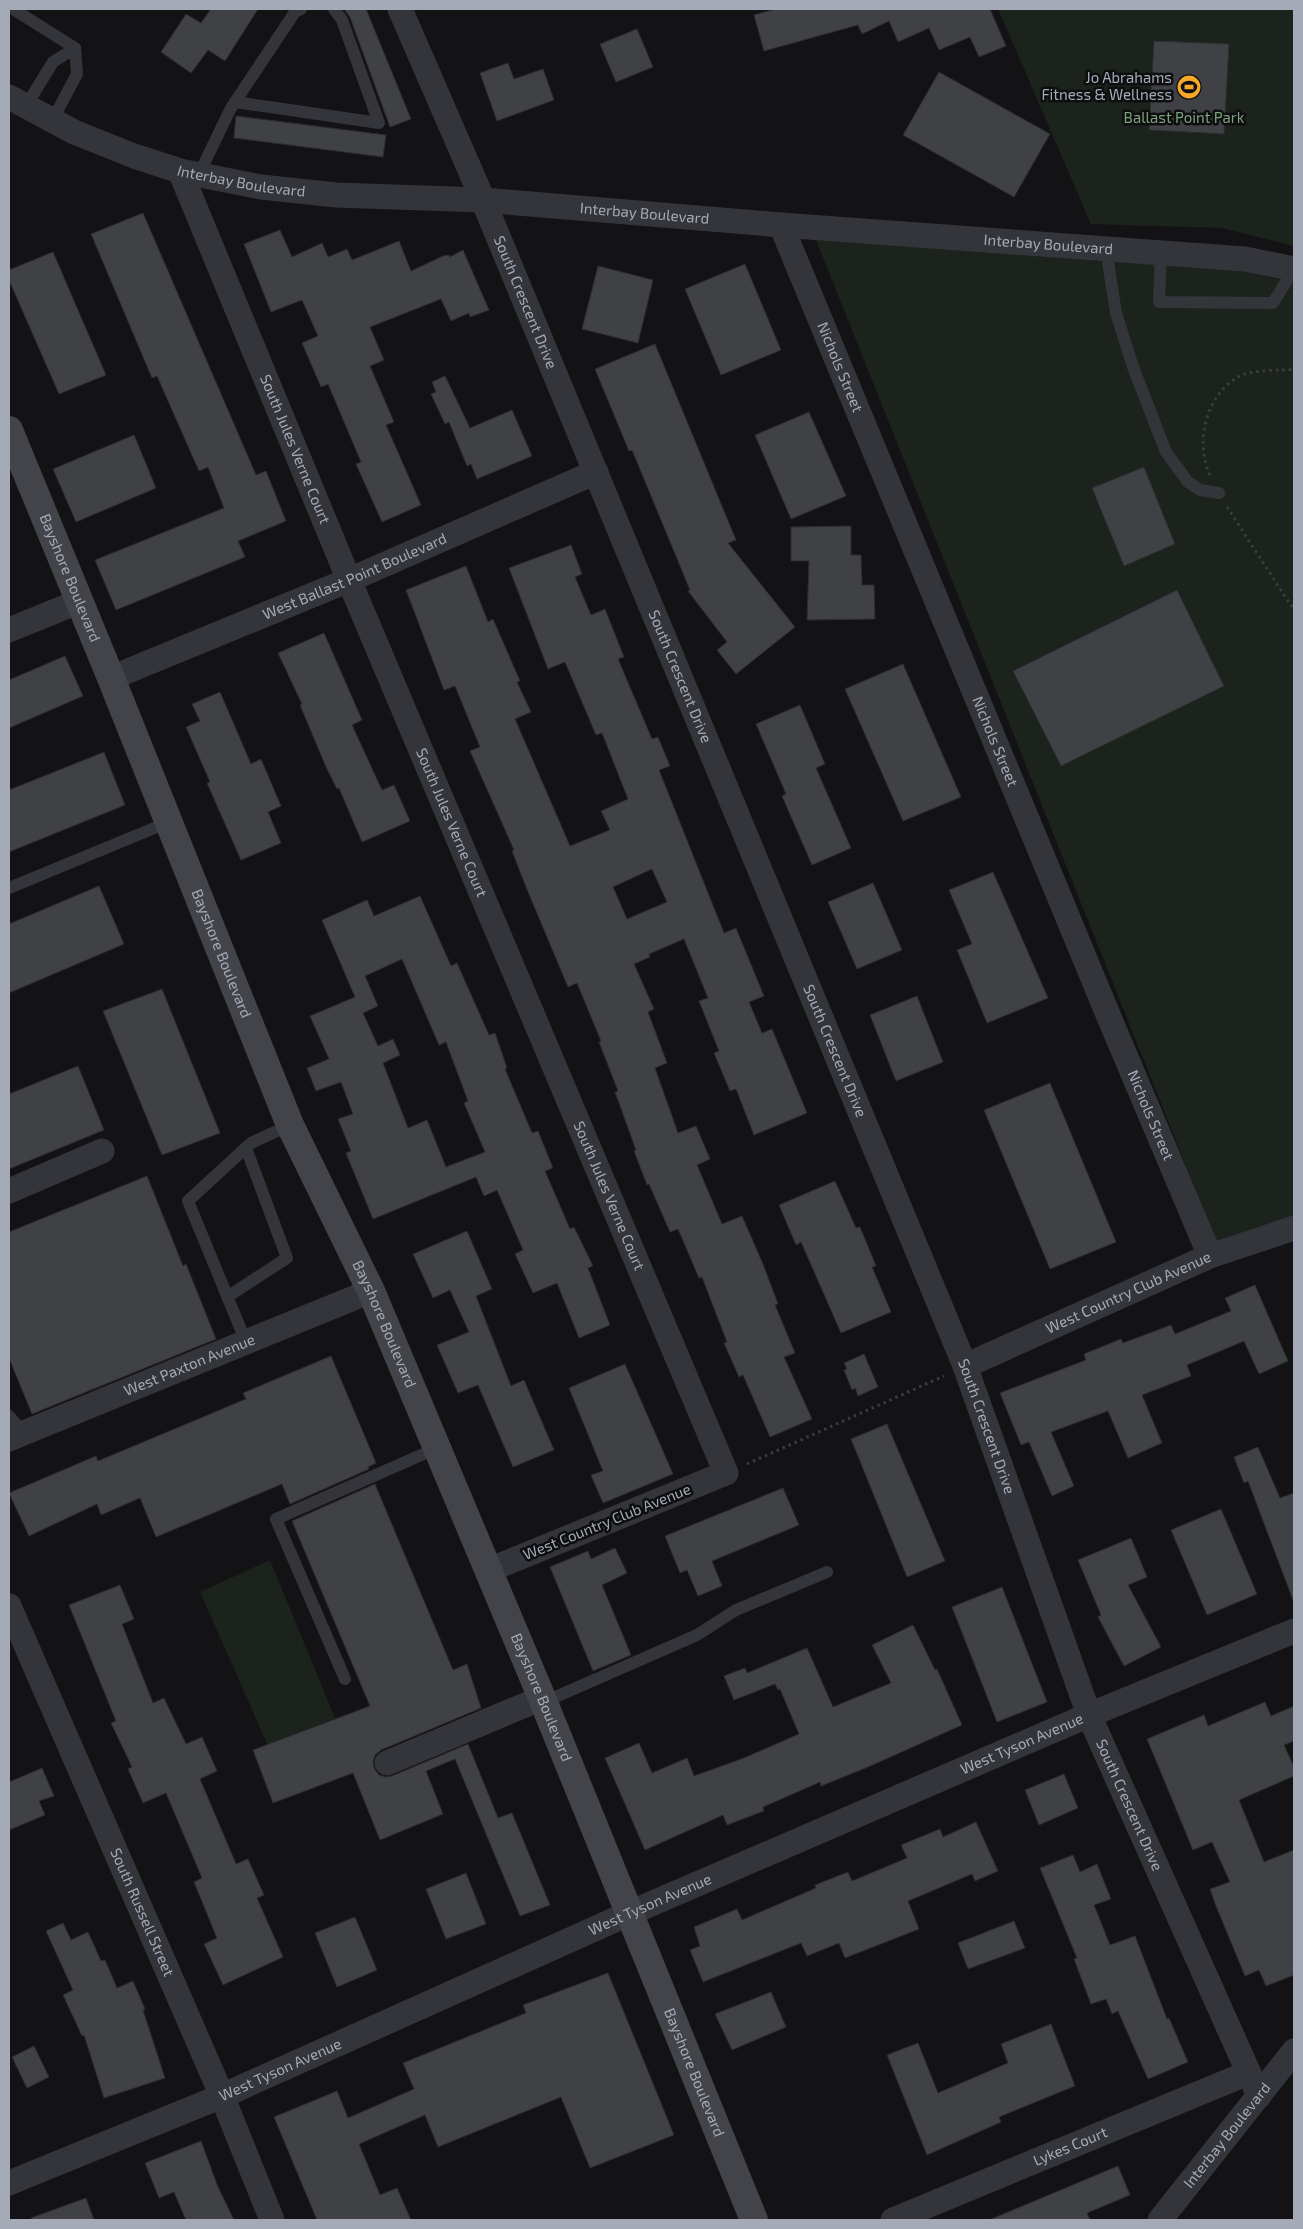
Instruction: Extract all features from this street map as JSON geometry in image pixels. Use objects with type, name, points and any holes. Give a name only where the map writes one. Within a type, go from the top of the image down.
[{"type":"street","name":"South Crescent Drive","points":[[400,9],[483,200],[965,1366],[1089,1715],[1259,2096]]},
{"type":"street","name":"Interbay Boulevard","points":[[17,102],[74,132],[134,156],[189,172],[261,187],[336,195],[483,200],[781,225],[1244,259],[1294,269]]},
{"type":"street","name":"South Jules Verne Court","points":[[189,172],[349,580],[726,1473]]},
{"type":"street","name":"Nichols Street","points":[[781,225],[1210,1256]]},
{"type":"street","name":"Bayshore Boulevard","points":[[9,430],[80,601],[290,1125],[371,1291],[543,1700],[754,2220]]},
{"type":"street","name":"West Ballast Point Boulevard","points":[[111,678],[349,580],[596,472]]},
{"type":"street","points":[[9,630],[80,601]]},
{"type":"street","points":[[9,1191],[102,1152]]},
{"type":"street","name":"West Country Club Avenue","points":[[965,1366],[1210,1256],[1294,1228]]},
{"type":"street","name":"West Paxton Avenue","points":[[14,1429],[246,1342],[371,1291]]},
{"type":"street","name":"West Country Club Avenue","points":[[489,1570],[726,1473]]},
{"type":"street","name":"South Russell Street","points":[[9,1606],[222,2096],[272,2220]]},
{"type":"street","name":"West Tyson Avenue","points":[[9,2183],[222,2096],[630,1913],[1089,1715],[1294,1631]]},
{"type":"street","points":[[387,1763],[543,1700]]},
{"type":"street","name":"Interbay Boulevard","points":[[1160,2220],[1294,2051]]},
{"type":"street","name":"Lykes Court","points":[[893,2220],[1248,2073]]},
{"type":"lane","points":[[13,9],[75,48]]},
{"type":"lane","points":[[189,172],[295,12],[301,9]]},
{"type":"lane","points":[[235,102],[378,123],[342,20],[334,9]]},
{"type":"lane","points":[[17,102],[53,62],[75,48]]},
{"type":"lane","points":[[52,121],[77,74],[75,48]]},
{"type":"lane","points":[[1106,249],[1116,312],[1133,367],[1166,452],[1188,482],[1200,490],[1219,494]]},
{"type":"lane","points":[[1161,253],[1159,302],[1273,303],[1294,269]]},
{"type":"lane","points":[[9,888],[169,822]]},
{"type":"lane","points":[[246,1342],[188,1201],[251,1143],[290,1125]]},
{"type":"lane","points":[[227,1297],[287,1258],[246,1148]]},
{"type":"lane","points":[[345,1679],[276,1518],[437,1448]]},
{"type":"lane","points":[[543,1700],[697,1635],[736,1610],[827,1572]]},
{"type":"path","points":[[1240,376],[1252,371],[1258,373],[1275,370],[1294,370]]},
{"type":"path","points":[[726,1473],[965,1366]]},
{"type":"green space","name":"Ballast Point Park","points":[[998,9],[1294,9],[1294,246],[1222,228],[1091,224]]},
{"type":"green space","points":[[816,240],[1244,271],[1294,283],[1294,1215],[1216,1241]]},
{"type":"green space","points":[[270,1560],[335,1718],[268,1746],[200,1592]]},
{"type":"building","points":[[211,9],[258,9],[225,61],[208,50],[191,73],[161,52],[186,14],[201,23]]},
{"type":"building","points":[[344,9],[366,9],[411,119],[390,127],[350,17]]},
{"type":"building","points":[[776,9],[990,9],[1006,46],[979,57],[970,37],[939,50],[929,28],[898,42],[889,21],[862,34],[858,25],[764,51],[754,15]]},
{"type":"building","points":[[637,29],[653,67],[616,82],[600,44]]},
{"type":"building","name":"Jo Abrahams Fitness & Wellness","points":[[1154,41],[1229,44],[1224,134],[1149,130]]},
{"type":"building","points":[[508,63],[514,79],[543,69],[554,100],[497,121],[480,73]]},
{"type":"building","points":[[939,72],[1050,134],[1014,197],[903,135]]},
{"type":"building","points":[[236,116],[386,135],[383,157],[234,138]]},
{"type":"building","points":[[143,213],[256,475],[266,471],[286,521],[238,541],[245,557],[116,610],[95,560],[224,508],[208,467],[199,471],[157,376],[152,378],[91,234]]},
{"type":"building","points":[[280,230],[292,257],[322,243],[328,257],[347,249],[352,260],[399,241],[411,271],[443,256],[449,255],[450,257],[463,250],[489,310],[470,317],[469,313],[451,321],[441,299],[370,327],[384,360],[370,366],[394,422],[386,425],[421,505],[382,522],[356,464],[361,462],[328,384],[321,387],[302,343],[318,336],[302,300],[271,312],[244,244]]},
{"type":"building","points":[[53,252],[106,375],[59,394],[9,280],[9,270]]},
{"type":"building","points":[[745,264],[781,350],[721,375],[685,289]]},
{"type":"building","points":[[598,266],[653,280],[638,343],[582,329]]},
{"type":"building","points":[[655,344],[736,540],[728,543],[795,627],[736,674],[717,650],[727,642],[688,591],[690,590],[632,450],[629,451],[595,369]]},
{"type":"building","points":[[445,376],[470,428],[512,410],[532,456],[477,479],[471,464],[467,466],[449,422],[445,424],[431,394],[436,392],[432,382]]},
{"type":"building","points":[[809,412],[846,496],[791,519],[755,435]]},
{"type":"building","points":[[134,435],[156,488],[76,522],[53,469]]},
{"type":"building","points":[[1144,467],[1175,544],[1124,566],[1092,488]]},
{"type":"building","points":[[851,526],[851,555],[861,555],[862,585],[874,585],[875,619],[807,620],[809,561],[791,561],[791,527]]},
{"type":"building","points":[[571,545],[582,574],[575,577],[591,615],[605,609],[624,657],[618,659],[652,739],[658,737],[670,766],[659,770],[724,933],[736,928],[764,996],[749,1002],[762,1033],[772,1029],[807,1113],[754,1135],[736,1089],[730,1091],[714,1053],[719,1051],[699,1001],[708,998],[684,939],[649,954],[650,957],[634,964],[654,1009],[648,1012],[667,1063],[655,1068],[678,1133],[696,1126],[710,1159],[697,1165],[722,1224],[742,1216],[763,1264],[778,1304],[775,1305],[795,1353],[784,1357],[812,1419],[770,1437],[743,1375],[739,1377],[724,1343],[727,1342],[702,1277],[699,1278],[678,1229],[670,1232],[649,1184],[647,1185],[615,1092],[618,1091],[599,1042],[601,1041],[577,983],[568,987],[526,887],[512,851],[514,850],[470,751],[480,747],[455,686],[444,690],[406,590],[466,566],[488,622],[493,619],[520,681],[517,682],[531,712],[515,719],[570,846],[610,830],[601,811],[628,799],[602,733],[596,735],[565,662],[548,669],[509,568]],"holes":[[[652,869],[667,902],[627,919],[613,887]]]},
{"type":"building","points":[[1177,590],[1224,686],[1061,766],[1013,671]]},
{"type":"building","points":[[324,633],[362,720],[352,725],[382,790],[394,785],[410,821],[362,842],[339,788],[337,789],[326,767],[300,705],[302,704],[278,653]]},
{"type":"building","points":[[65,656],[83,696],[9,728],[9,680]]},
{"type":"building","points":[[903,664],[961,797],[903,821],[845,689]]},
{"type":"building","points":[[220,692],[251,764],[261,759],[281,806],[268,812],[281,843],[241,860],[207,783],[210,782],[186,727],[200,721],[192,704]]},
{"type":"building","points":[[800,705],[825,764],[816,768],[851,848],[812,865],[782,796],[786,794],[756,724]]},
{"type":"building","points":[[104,752],[125,805],[9,852],[9,790]]},
{"type":"building","points":[[993,872],[1048,998],[987,1023],[957,950],[972,944],[949,890]]},
{"type":"building","points":[[873,883],[902,950],[857,969],[828,902]]},
{"type":"building","points":[[99,886],[124,944],[9,993],[9,924]]},
{"type":"building","points":[[420,896],[451,966],[457,963],[489,1035],[495,1033],[507,1068],[505,1069],[532,1133],[538,1131],[553,1168],[545,1171],[570,1229],[574,1227],[593,1266],[588,1268],[610,1325],[579,1338],[557,1283],[533,1293],[515,1254],[523,1250],[497,1190],[484,1196],[476,1177],[373,1219],[346,1153],[351,1151],[338,1119],[353,1114],[341,1082],[316,1091],[307,1068],[329,1059],[310,1016],[355,997],[322,920],[367,900],[374,916]],"holes":[[[402,959],[439,1045],[446,1042],[468,1101],[464,1103],[485,1152],[446,1167],[427,1120],[408,1128],[383,1063],[400,1055],[393,1039],[378,1046],[363,1013],[378,1006],[365,976]]]},
{"type":"building","points":[[162,989],[220,1133],[162,1155],[103,1011]]},
{"type":"building","points":[[917,996],[943,1062],[896,1081],[870,1015]]},
{"type":"building","points":[[78,1066],[104,1130],[9,1169],[9,1094]]},
{"type":"building","points":[[1050,1083],[1116,1242],[1050,1269],[984,1110]]},
{"type":"building","points":[[147,1176],[183,1266],[186,1264],[216,1339],[32,1414],[9,1358],[9,1232]]},
{"type":"building","points":[[835,1181],[856,1228],[860,1227],[876,1266],[872,1267],[891,1312],[841,1333],[801,1242],[796,1245],[779,1205]]},
{"type":"building","points":[[467,1231],[492,1289],[476,1296],[511,1386],[524,1380],[554,1450],[513,1467],[478,1385],[458,1393],[437,1345],[469,1332],[450,1290],[433,1298],[413,1254]]},
{"type":"building","points":[[1255,1285],[1288,1361],[1259,1374],[1244,1341],[1187,1365],[1191,1376],[1142,1395],[1162,1443],[1128,1458],[1108,1411],[1051,1432],[1074,1486],[1052,1496],[1029,1442],[1021,1445],[1000,1393],[1086,1360],[1084,1354],[1121,1339],[1123,1343],[1171,1325],[1175,1334],[1231,1311],[1225,1298]]},
{"type":"building","points":[[864,1354],[878,1387],[858,1396],[855,1388],[852,1390],[844,1370],[847,1369],[844,1363]]},
{"type":"building","points":[[331,1356],[376,1463],[368,1467],[369,1469],[290,1504],[282,1484],[156,1537],[140,1498],[101,1515],[97,1504],[29,1536],[9,1493],[96,1456],[98,1461],[246,1399],[243,1393]]},
{"type":"building","points":[[625,1364],[673,1474],[603,1503],[591,1475],[603,1471],[569,1388]]},
{"type":"building","points":[[887,1424],[945,1561],[907,1577],[851,1439]]},
{"type":"building","points":[[1258,1447],[1280,1498],[1294,1493],[1293,1600],[1248,1481],[1244,1483],[1234,1457]]},
{"type":"building","points":[[375,1484],[453,1670],[467,1664],[481,1708],[381,1750],[375,1755],[374,1768],[379,1775],[392,1776],[468,1744],[498,1818],[512,1813],[550,1905],[520,1916],[455,1759],[426,1771],[443,1814],[380,1840],[353,1773],[273,1803],[253,1750],[370,1706],[292,1521]]},
{"type":"building","points":[[783,1488],[799,1525],[712,1561],[722,1586],[698,1596],[687,1570],[680,1573],[665,1536]]},
{"type":"building","points":[[1221,1509],[1257,1594],[1207,1615],[1171,1530]]},
{"type":"building","points":[[1131,1538],[1147,1577],[1128,1585],[1161,1647],[1124,1666],[1098,1617],[1101,1615],[1078,1560]]},
{"type":"building","points":[[615,1548],[627,1573],[602,1585],[631,1655],[593,1671],[550,1567],[588,1551],[591,1559]]},
{"type":"building","points":[[120,1585],[134,1619],[122,1624],[153,1703],[164,1698],[186,1744],[202,1737],[217,1771],[200,1779],[236,1864],[248,1859],[264,1895],[257,1898],[283,1957],[223,1985],[204,1944],[217,1938],[194,1882],[202,1878],[166,1793],[143,1803],[128,1769],[132,1767],[111,1723],[116,1721],[69,1605]]},
{"type":"building","points":[[1002,1587],[1047,1702],[997,1722],[952,1607]]},
{"type":"building","points":[[913,1625],[935,1670],[937,1669],[962,1725],[821,1786],[820,1782],[763,1807],[764,1811],[727,1825],[723,1815],[645,1850],[605,1758],[639,1743],[652,1773],[687,1758],[694,1776],[744,1758],[799,1734],[780,1689],[778,1690],[775,1684],[734,1700],[724,1676],[745,1668],[747,1673],[807,1648],[833,1707],[891,1683],[872,1645]]},
{"type":"building","points":[[1265,1702],[1271,1716],[1294,1706],[1294,1741],[1284,1745],[1294,1767],[1294,1776],[1239,1800],[1264,1862],[1294,1850],[1294,1975],[1266,1986],[1259,1970],[1245,1976],[1210,1889],[1230,1882],[1212,1842],[1193,1850],[1147,1739],[1204,1715],[1208,1726]]},
{"type":"building","points":[[42,1768],[54,1796],[39,1801],[45,1815],[9,1830],[9,1782]]},
{"type":"building","points":[[1064,1774],[1078,1808],[1039,1825],[1025,1790]]},
{"type":"building","points":[[976,1822],[998,1871],[975,1881],[972,1874],[908,1901],[919,1929],[845,1958],[839,1943],[807,1956],[801,1943],[703,1982],[690,1950],[700,1946],[694,1927],[737,1909],[742,1920],[816,1888],[815,1885],[848,1872],[852,1881],[907,1858],[901,1845],[940,1829],[943,1837]]},
{"type":"building","points":[[1073,1855],[1080,1872],[1097,1864],[1111,1899],[1094,1905],[1110,1945],[1135,1936],[1167,2019],[1169,2018],[1188,2062],[1148,2079],[1118,2011],[1112,2014],[1106,1999],[1091,2004],[1074,1959],[1077,1958],[1040,1868]]},
{"type":"building","points":[[466,1873],[486,1924],[446,1939],[426,1889]]},
{"type":"building","points":[[355,1917],[377,1970],[337,1987],[315,1933]]},
{"type":"building","points":[[1014,1921],[1025,1948],[968,1969],[958,1943]]},
{"type":"building","points":[[63,1923],[71,1940],[88,1932],[101,1961],[105,1960],[117,1988],[133,1981],[145,2009],[143,2010],[165,2078],[104,2098],[84,2035],[82,2036],[63,1995],[73,1990],[46,1931]]},
{"type":"building","points":[[608,1973],[674,2135],[590,2168],[561,2097],[438,2147],[425,2115],[359,2144],[380,2195],[397,2188],[411,2220],[317,2220],[274,2117],[337,2091],[348,2118],[414,2089],[403,2063],[526,2013],[523,2005]]},
{"type":"building","points":[[771,1992],[786,2027],[732,2050],[715,2014]]},
{"type":"building","points":[[1051,2024],[1075,2086],[999,2117],[1001,2122],[927,2155],[887,2055],[918,2043],[938,2093],[1008,2063],[1001,2044]]},
{"type":"building","points":[[34,2046],[49,2077],[27,2088],[12,2057]]},
{"type":"building","points":[[201,2141],[218,2187],[234,2220],[186,2220],[174,2192],[159,2198],[145,2163]]},
{"type":"building","points":[[1118,2166],[1130,2195],[1087,2213],[1090,2220],[989,2220]]},
{"type":"building","points":[[86,2198],[94,2220],[32,2220],[31,2218]]},
{"type":"place","name":"Jo Abrahams Fitness & Wellness","points":[[1189,87]]}]
